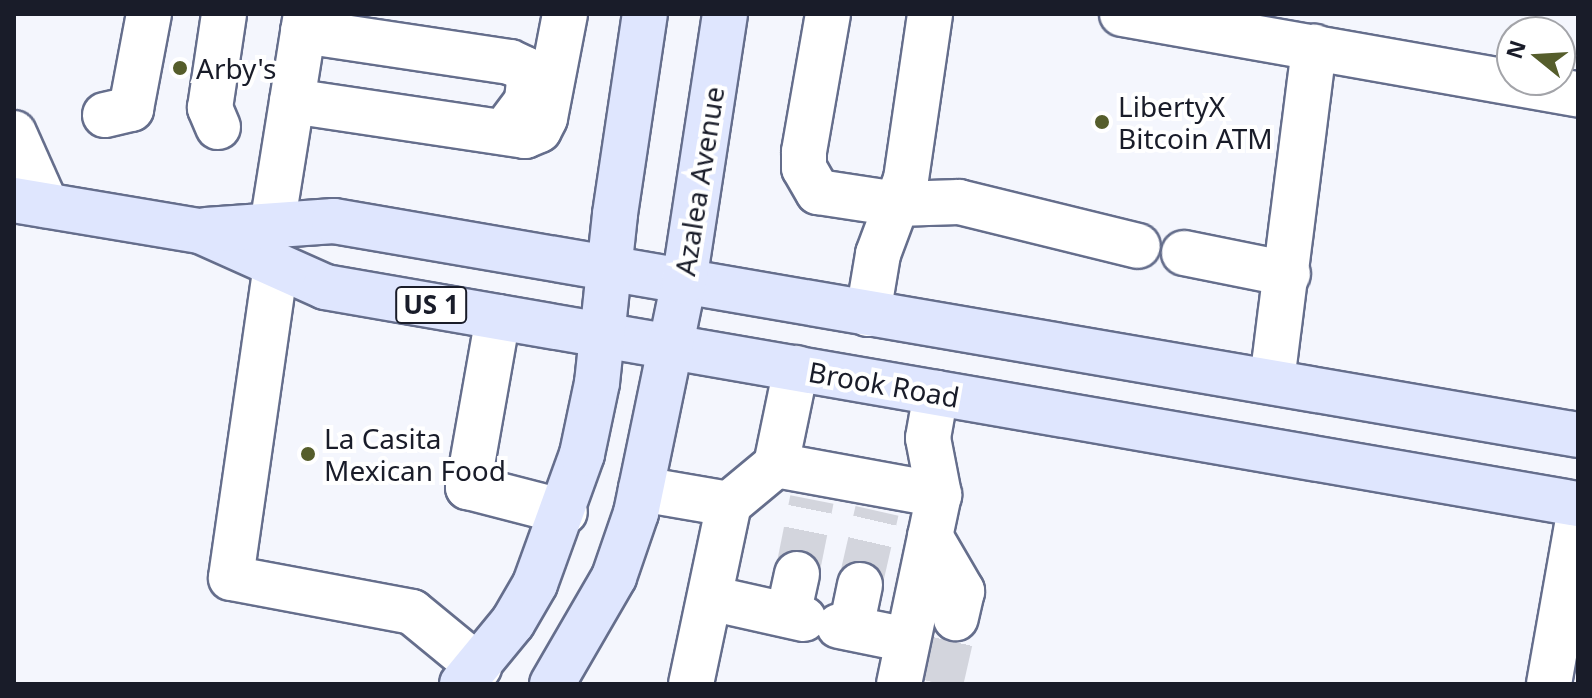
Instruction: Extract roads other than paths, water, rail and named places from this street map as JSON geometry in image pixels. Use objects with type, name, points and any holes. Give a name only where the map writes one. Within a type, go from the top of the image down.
[{"type":"main road","points":[[471,676],[535,584],[565,512],[591,413],[645,14]]},
{"type":"main road","name":"Azalea Avenue","points":[[552,684],[614,577],[641,489],[684,282],[725,14]]},
{"type":"main road","name":"Brook Road","points":[[30,202],[274,245],[325,287],[1578,504]]},
{"type":"main road","name":"Brook Road","points":[[274,245],[334,221],[1578,435]]},
{"type":"lane","points":[[105,115],[131,109],[149,14]]},
{"type":"lane","points":[[218,127],[210,108],[224,14]]},
{"type":"lane","points":[[292,101],[525,136],[539,130],[552,93],[565,14]]},
{"type":"lane","points":[[828,14],[804,168],[818,192],[897,204],[959,202],[1138,246]]},
{"type":"lane","points":[[868,314],[878,254],[906,179],[930,14]]},
{"type":"lane","points":[[1122,14],[1578,94]]},
{"type":"lane","points":[[471,676],[412,612],[231,578],[304,23],[510,62],[525,69],[527,101],[498,133]]},
{"type":"lane","points":[[1272,381],[1288,274],[1314,47]]},
{"type":"lane","points":[[14,133],[30,202]]},
{"type":"lane","points":[[1184,253],[1288,274]]},
{"type":"lane","points":[[498,317],[468,487],[565,512]]},
{"type":"lane","points":[[796,368],[802,479]]},
{"type":"lane","points":[[936,393],[928,438],[935,515],[962,591],[956,618]]},
{"type":"lane","points":[[641,489],[729,504],[802,479],[935,515]]},
{"type":"lane","points":[[691,684],[729,504]]},
{"type":"lane","points":[[899,684],[935,515]]},
{"type":"lane","points":[[1549,684],[1578,519]]},
{"type":"lane","points":[[816,612],[860,585]]},
{"type":"lane","points":[[710,598],[816,612],[908,640]]},
{"type":"tunnel","points":[[797,574],[812,499]]},
{"type":"tunnel","points":[[860,585],[877,511]]},
{"type":"tunnel","points":[[941,684],[956,618]]},
{"type":"place","name":"Arby's","points":[[180,68]]},
{"type":"place","name":"LibertyX Bitcoin ATM","points":[[1102,122]]},
{"type":"place","name":"La Casita Mexican Food","points":[[308,454]]}]
